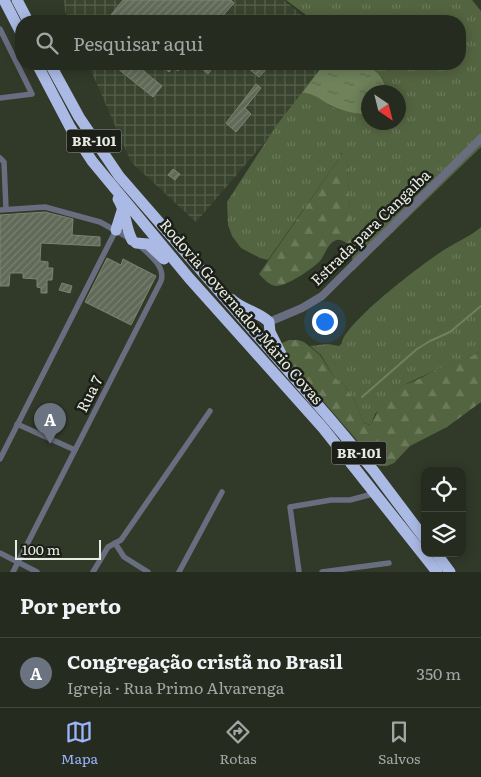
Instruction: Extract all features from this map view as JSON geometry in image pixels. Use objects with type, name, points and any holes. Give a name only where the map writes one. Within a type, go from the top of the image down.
[{"type":"highway","points":[[4,0],[15,21]]},
{"type":"highway","points":[[17,0],[25,15]]},
{"type":"highway","name":"Rodovia Governador Mário Covas","points":[[40,70],[70,127],[112,186],[323,428],[437,572]]},
{"type":"highway","name":"Rodovia Governador Mário Covas","points":[[53,70],[79,117],[119,176],[290,371],[373,470],[421,533]]},
{"type":"highway","points":[[112,186],[124,207],[127,227],[134,241],[148,244],[155,249],[223,323],[234,328]]},
{"type":"highway","points":[[116,230],[124,207]]},
{"type":"highway","points":[[158,221],[170,227],[235,303],[263,316],[290,371]]},
{"type":"highway","points":[[209,299],[218,303],[255,344],[264,343],[270,327]]},
{"type":"highway","points":[[439,557],[450,572]]},
{"type":"street","points":[[0,29],[15,59]]},
{"type":"street","points":[[0,98],[32,94],[20,70]]},
{"type":"street","name":"Estrada para Cangaíba","points":[[270,327],[322,296],[481,138]]},
{"type":"street","points":[[0,158],[4,162],[3,210],[45,207],[91,219],[116,230],[134,241]]},
{"type":"street","points":[[0,459],[116,230]]},
{"type":"street","name":"Rua 7","points":[[14,572],[163,276],[160,266],[134,241]]},
{"type":"street","points":[[93,572],[108,547],[121,540],[210,411]]},
{"type":"street","points":[[17,424],[75,450]]},
{"type":"street","points":[[179,572],[222,492]]},
{"type":"street","points":[[299,572],[290,507],[331,500],[350,500],[376,493]]},
{"type":"street","points":[[115,543],[124,558],[148,572]]},
{"type":"street","points":[[0,553],[37,572]]},
{"type":"street","points":[[322,572],[389,563]]},
{"type":"shaded area","points":[[64,0],[284,0],[302,15],[67,15]]},
{"type":"shaded area","points":[[91,70],[327,70],[196,222],[131,162]]},
{"type":"green space","points":[[286,0],[472,0],[481,11],[481,147],[353,271],[347,161],[341,152],[341,156],[268,260],[241,248],[232,236],[228,225],[227,202],[276,126],[302,92],[312,94],[339,109],[361,114],[361,130],[406,130],[406,85],[385,85],[380,76],[372,70],[466,70],[466,15],[306,15]]},
{"type":"green space","points":[[342,152],[347,161],[352,242],[348,244],[340,240],[334,241],[320,261],[305,273],[280,286],[271,284],[259,274]]},
{"type":"green space","points":[[481,227],[481,351],[460,362],[438,369],[393,390],[382,401],[381,407],[375,414],[371,425],[364,423],[353,398],[345,386],[334,377],[321,355],[310,346],[328,344],[339,346],[356,322],[388,292],[439,254]]},
{"type":"green space","points":[[289,340],[304,342],[320,355],[334,377],[345,386],[353,398],[364,423],[370,425],[384,397],[392,390],[481,351],[481,402],[447,427],[410,446],[394,463],[387,466],[379,466],[280,351],[280,344]]},
{"type":"water","points":[[319,70],[373,70],[379,74],[385,85],[361,85],[361,114],[342,110],[307,93],[302,93]]},
{"type":"building","points":[[123,0],[231,0],[234,3],[223,15],[111,15]]},
{"type":"building","points":[[119,70],[142,70],[162,86],[153,97]]},
{"type":"building","points":[[203,70],[211,70],[208,74]]},
{"type":"building","points":[[250,70],[265,70],[259,77]]},
{"type":"building","points":[[256,84],[261,88],[245,108],[251,114],[236,132],[226,123]]},
{"type":"building","points":[[173,169],[180,174],[175,180],[168,175]]},
{"type":"building","points":[[45,212],[73,219],[72,235],[100,237],[100,246],[41,243],[40,261],[48,262],[48,268],[53,268],[52,280],[47,280],[47,293],[41,293],[41,288],[37,287],[37,279],[23,278],[23,273],[10,273],[9,286],[0,286],[0,215]]},
{"type":"building","points":[[107,258],[121,265],[123,259],[156,276],[131,325],[85,302]]},
{"type":"building","points":[[62,283],[72,286],[70,293],[59,290]]},
{"type":"waterway","points":[[362,397],[417,349],[450,332],[481,306]]},
{"type":"place","name":"Congregação cristã no Brasil","points":[[50,444]]}]
